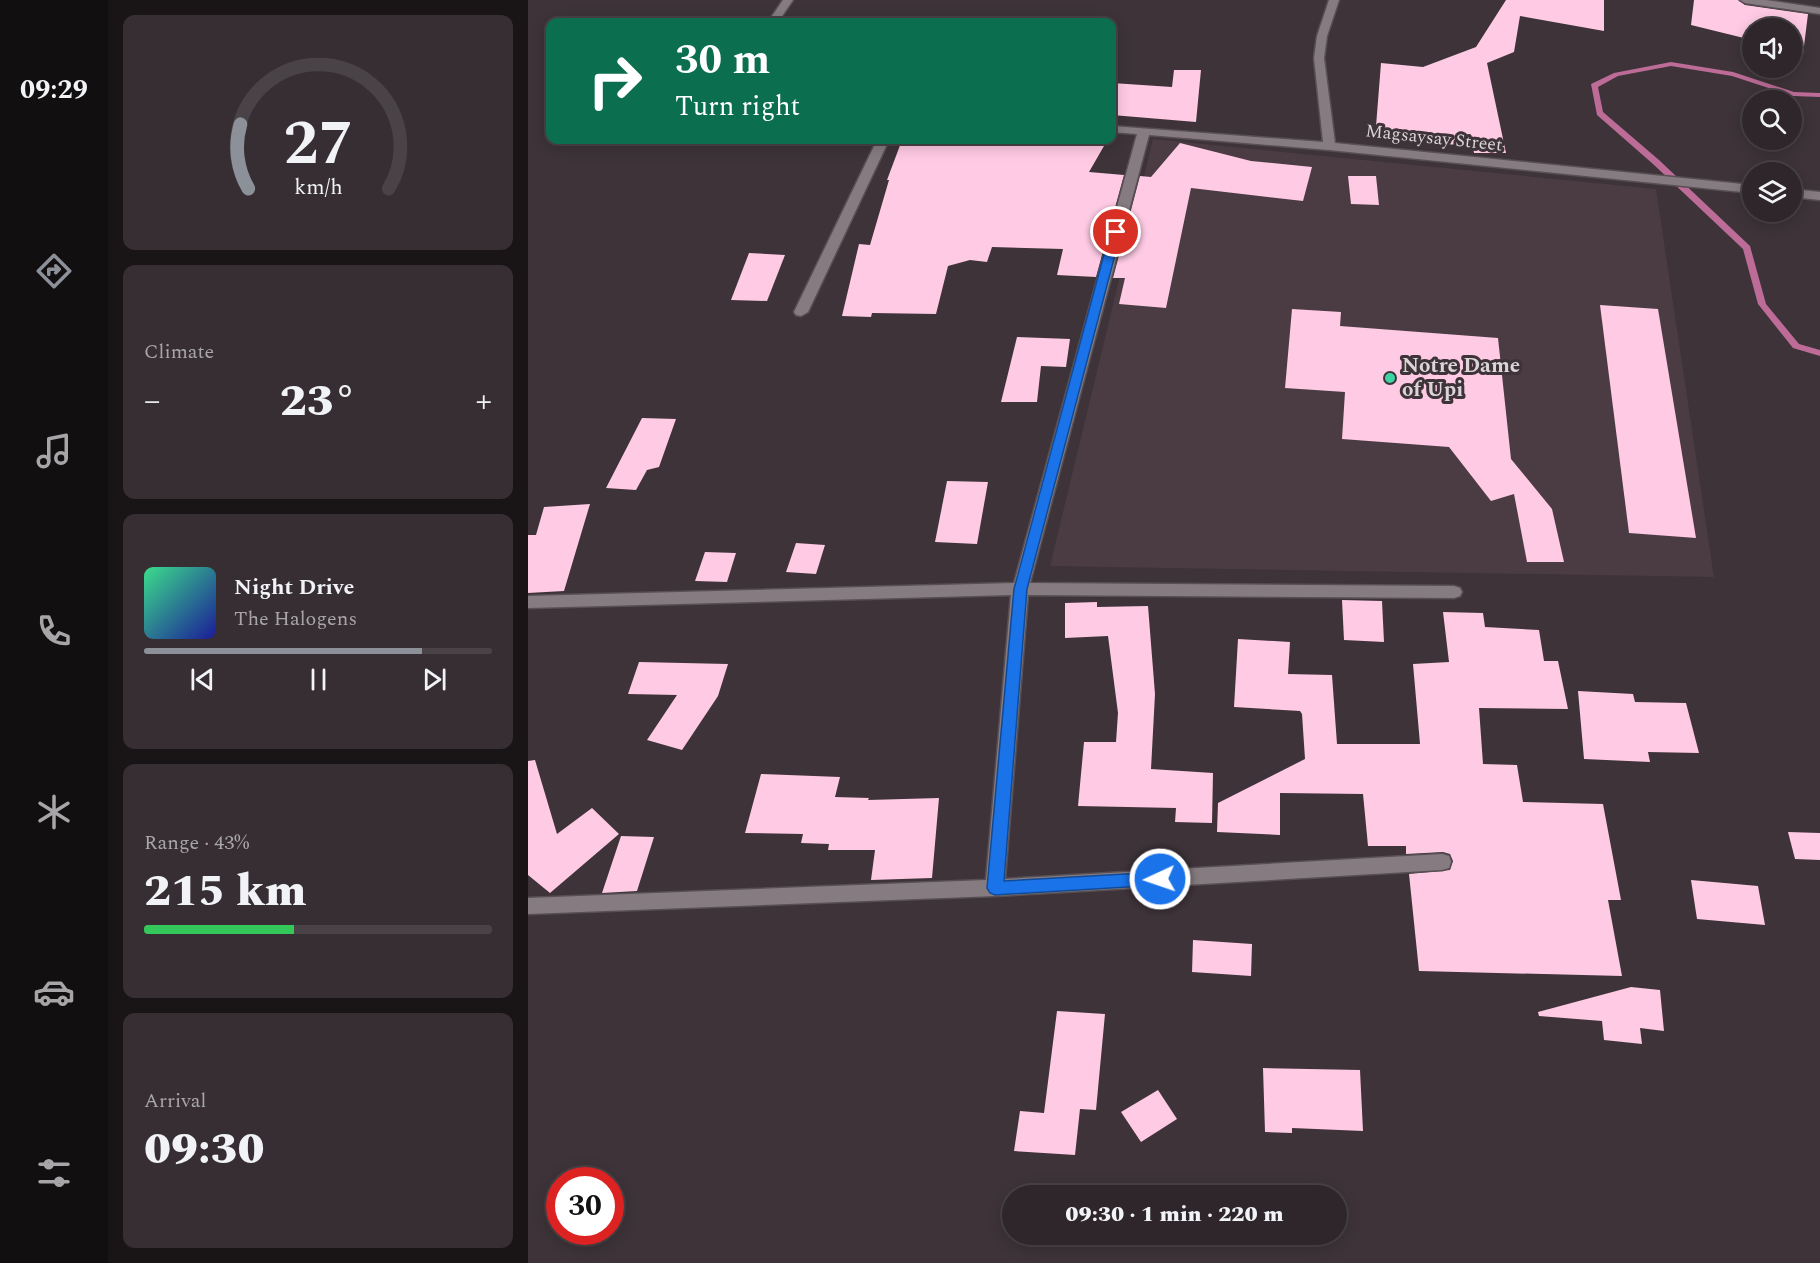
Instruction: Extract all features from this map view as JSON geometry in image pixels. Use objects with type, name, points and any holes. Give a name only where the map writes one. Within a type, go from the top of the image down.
[{"type":"street","points":[[776,18],[788,0]]},
{"type":"street","points":[[1329,146],[1330,129],[1318,60],[1320,39],[1334,0]]},
{"type":"street","points":[[1745,0],[1820,10]]},
{"type":"street","name":"Magsaysay Street","points":[[1116,129],[1329,146],[1742,188]]},
{"type":"street","points":[[995,888],[1020,589],[1144,131]]},
{"type":"street","points":[[801,312],[881,144]]},
{"type":"street","points":[[1802,194],[1820,196]]},
{"type":"street","points":[[528,602],[1020,589],[1454,592]]},
{"type":"street","points":[[528,906],[995,888],[1442,862]]},
{"type":"shaded area","name":"Notre Dame of Upi","points":[[1153,139],[1656,189],[1714,577],[1050,566]]},
{"type":"building","points":[[1506,0],[1604,0],[1604,31],[1520,16],[1514,52],[1487,63],[1506,153],[1474,153],[1473,146],[1375,139],[1381,63],[1423,67],[1476,47]]},
{"type":"building","points":[[1694,0],[1738,0],[1745,5],[1808,14],[1803,54],[1802,18],[1742,18],[1742,38],[1691,25]]},
{"type":"building","points":[[1174,70],[1201,70],[1196,122],[1116,115],[1116,83],[1172,87]]},
{"type":"building","points":[[1180,143],[1251,161],[1312,167],[1303,201],[1191,188],[1166,308],[1119,304],[1125,278],[1113,278],[1140,176],[1151,177]]},
{"type":"building","points":[[900,144],[1089,144],[1104,146],[1089,172],[1124,175],[1096,277],[1057,275],[1063,249],[992,247],[987,262],[970,260],[948,266],[936,314],[872,313],[871,317],[842,316],[859,244],[870,245],[889,180],[887,180]]},
{"type":"building","points":[[1348,176],[1376,176],[1379,205],[1351,204]]},
{"type":"building","points":[[749,253],[785,255],[767,301],[731,300]]},
{"type":"building","points":[[1600,305],[1658,309],[1696,538],[1629,533]]},
{"type":"building","points":[[1292,309],[1341,312],[1340,326],[1498,338],[1511,459],[1552,509],[1564,562],[1527,562],[1514,494],[1491,501],[1449,447],[1342,439],[1345,392],[1285,388]]},
{"type":"building","points":[[1017,337],[1070,339],[1066,367],[1041,366],[1037,402],[1001,402]]},
{"type":"building","points":[[642,418],[676,419],[659,467],[647,470],[636,490],[606,488]]},
{"type":"building","points":[[947,481],[988,482],[977,544],[935,542]]},
{"type":"building","points":[[590,504],[564,591],[528,593],[528,535],[536,535],[544,507]]},
{"type":"building","points":[[796,543],[825,545],[816,574],[786,572]]},
{"type":"building","points":[[705,552],[736,553],[727,582],[695,581]]},
{"type":"building","points":[[1342,600],[1382,601],[1384,642],[1344,640]]},
{"type":"building","points":[[1097,602],[1097,607],[1148,606],[1155,694],[1151,769],[1213,773],[1212,823],[1175,822],[1176,808],[1078,806],[1084,742],[1116,742],[1118,713],[1108,636],[1065,638],[1065,603]]},
{"type":"building","points":[[1443,612],[1483,613],[1485,627],[1539,630],[1544,661],[1558,661],[1568,709],[1479,708],[1483,764],[1517,765],[1523,802],[1603,804],[1621,900],[1608,900],[1622,976],[1419,971],[1409,874],[1450,870],[1453,861],[1450,854],[1443,852],[1406,854],[1406,846],[1368,846],[1363,794],[1280,793],[1280,835],[1217,832],[1218,803],[1305,759],[1300,711],[1234,707],[1238,639],[1290,642],[1288,674],[1332,675],[1337,744],[1420,744],[1413,664],[1449,662]]},
{"type":"building","points":[[639,662],[728,664],[718,696],[682,750],[647,740],[677,695],[628,694]]},
{"type":"building","points":[[1578,691],[1633,694],[1635,702],[1686,703],[1699,753],[1648,752],[1650,762],[1584,759]]},
{"type":"building","points":[[535,760],[557,834],[592,808],[619,834],[550,893],[528,875],[528,761]]},
{"type":"building","points":[[761,774],[840,777],[835,797],[869,798],[868,800],[939,798],[932,878],[871,880],[875,850],[828,850],[829,844],[801,843],[803,834],[745,833]]},
{"type":"building","points":[[1788,832],[1820,833],[1820,860],[1795,859]]},
{"type":"building","points":[[621,836],[654,837],[637,891],[602,893]]},
{"type":"building","points":[[1691,880],[1758,886],[1765,925],[1697,919]]},
{"type":"building","points":[[1193,940],[1252,944],[1251,976],[1192,972]]},
{"type":"building","points":[[1631,987],[1660,990],[1664,1031],[1640,1028],[1642,1044],[1604,1040],[1602,1021],[1539,1016],[1538,1012]]},
{"type":"building","points":[[1057,1011],[1105,1014],[1096,1110],[1080,1109],[1075,1155],[1014,1151],[1020,1111],[1044,1113]]},
{"type":"building","points":[[1263,1068],[1360,1070],[1363,1131],[1292,1128],[1292,1133],[1265,1132]]},
{"type":"building","points":[[1158,1090],[1177,1119],[1141,1142],[1121,1112]]},
{"type":"waterway","points":[[1820,95],[1793,94],[1733,74],[1671,64],[1616,74],[1594,86],[1600,113],[1747,248],[1762,304],[1796,346],[1820,353]]},
{"type":"place","name":"Notre Dame of Upi","points":[[1390,378]]},
{"type":"route","points":[[1116,232],[1020,589],[995,888],[1160,879]]}]
